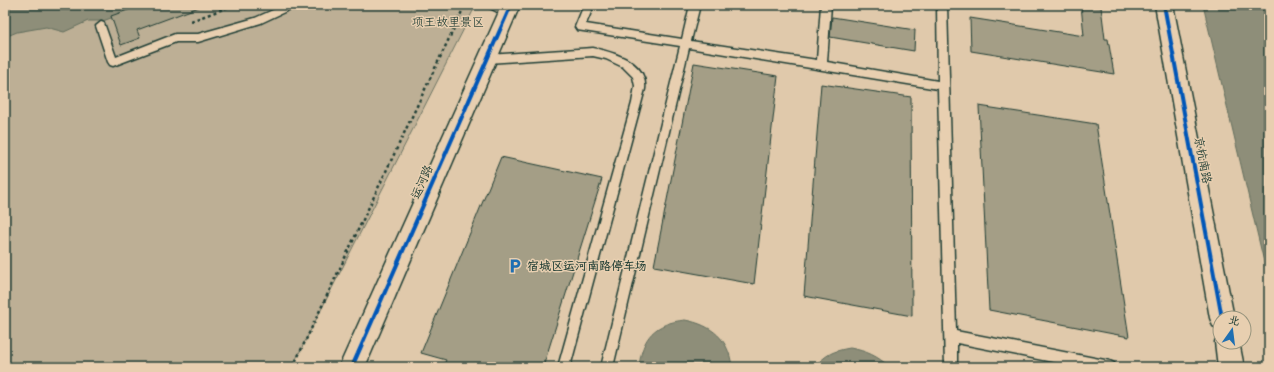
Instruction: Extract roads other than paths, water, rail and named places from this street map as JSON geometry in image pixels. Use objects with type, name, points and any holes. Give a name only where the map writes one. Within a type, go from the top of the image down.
[{"type":"street","name":"京杭南路","points":[[1164,5],[1221,310]]},
{"type":"street","name":"运河路","points":[[352,367],[487,59],[503,8]]},
{"type":"street","points":[[1228,350],[1231,367]]},
{"type":"lane","points":[[101,26],[113,62],[175,38],[198,38],[258,21],[292,5]]},
{"type":"lane","points":[[589,5],[580,28],[822,65],[942,86]]},
{"type":"lane","points":[[607,367],[695,5]]},
{"type":"lane","points":[[822,65],[826,5]]},
{"type":"lane","points":[[942,5],[942,86],[952,367]]},
{"type":"lane","points":[[487,59],[593,52],[607,55],[621,61],[634,70],[640,82],[638,103],[564,367]]},
{"type":"lane","points":[[950,336],[1110,367]]},
{"type":"place","name":"宿城区运河南路停车场","points":[[515,266]]},
{"type":"park label","name":"项王故里景区","points":[[448,22]]}]
